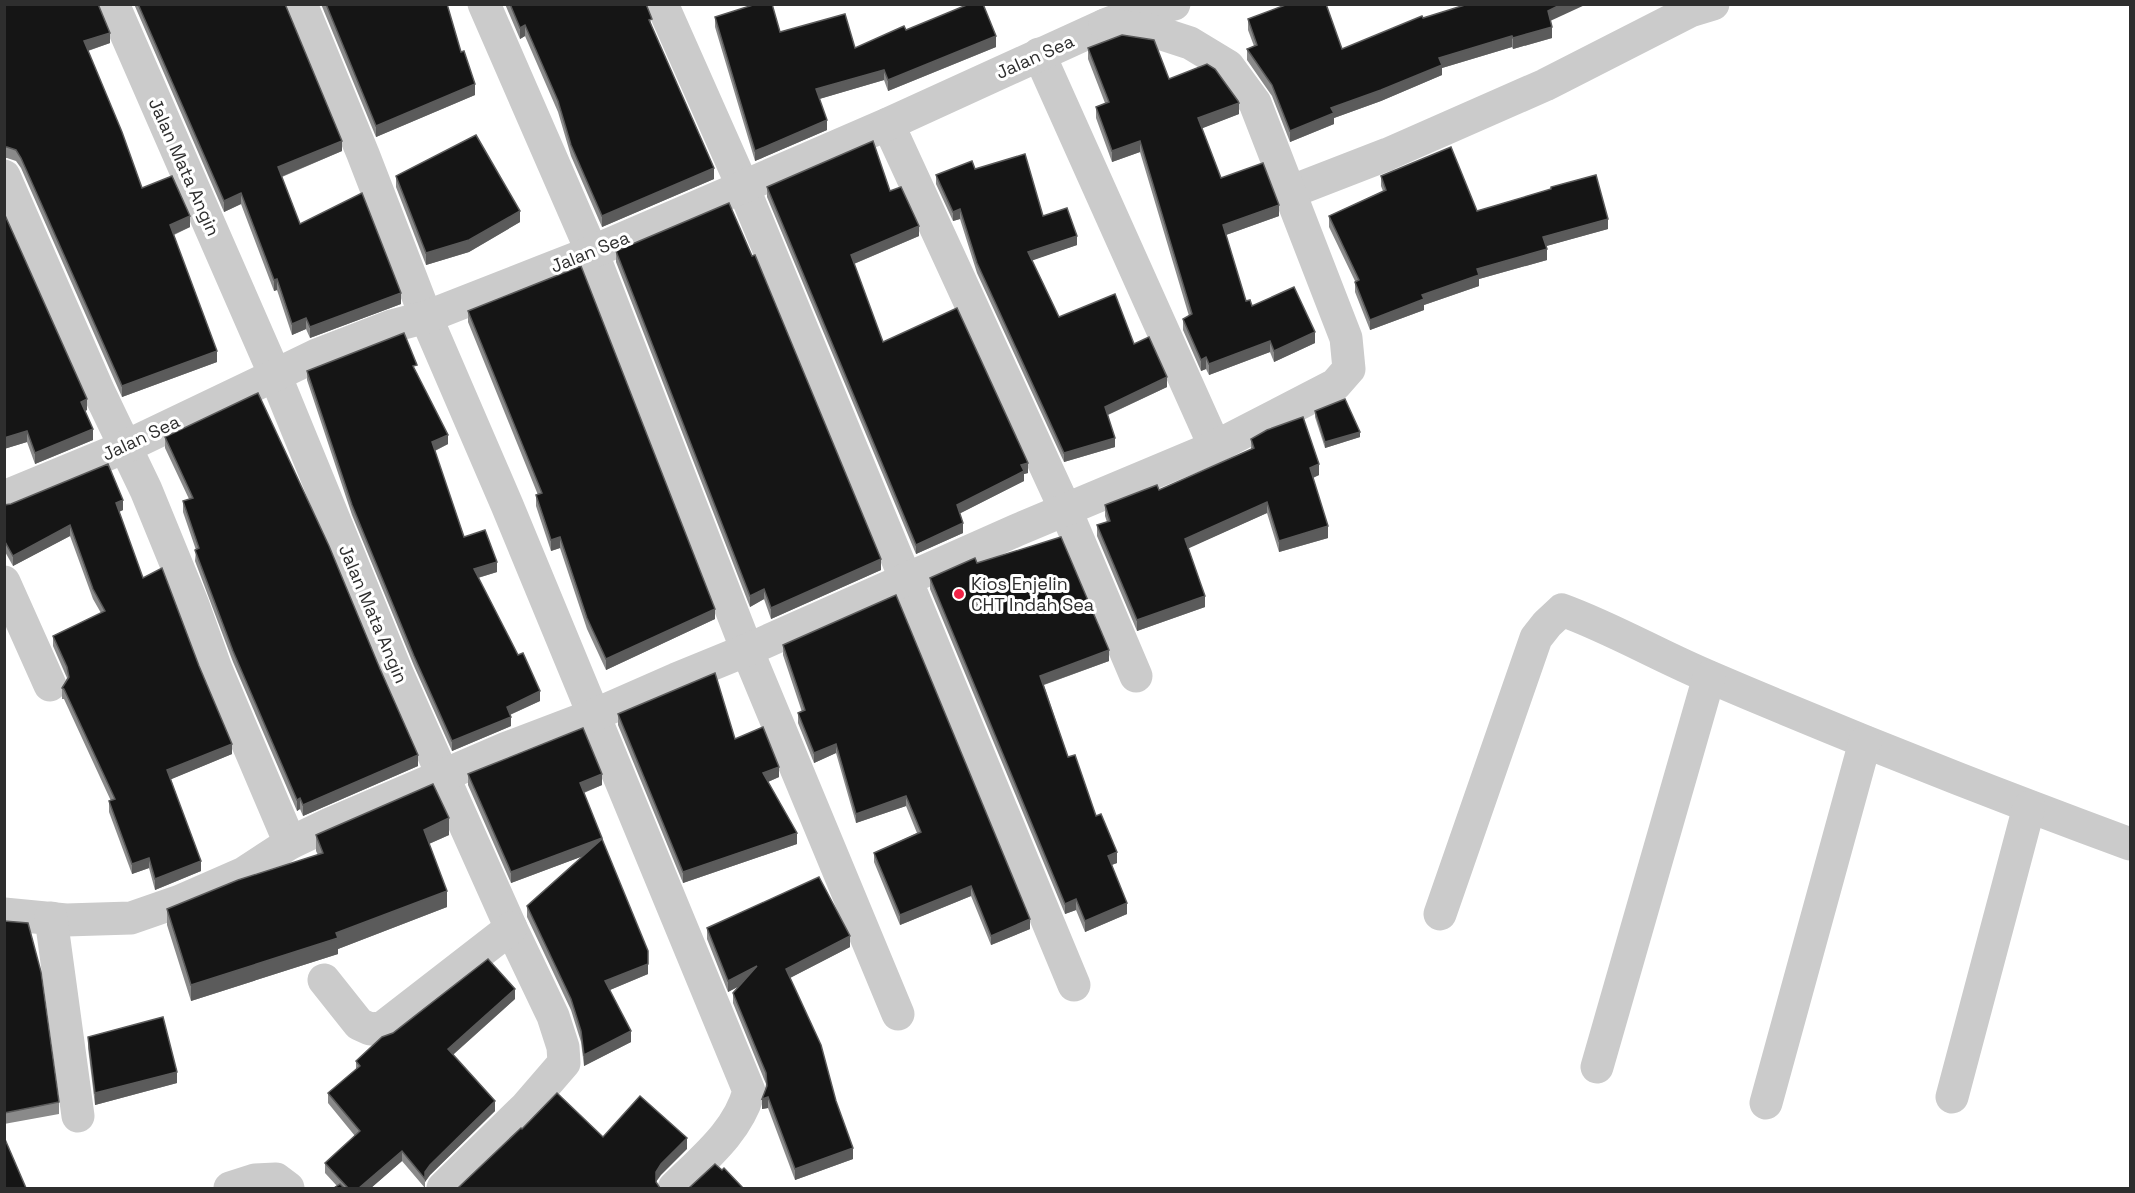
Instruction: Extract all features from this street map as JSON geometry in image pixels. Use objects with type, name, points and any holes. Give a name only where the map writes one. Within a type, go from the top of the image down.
[{"type":"street","name":"Jalan Mata Angin","points":[[113,4],[275,375],[397,673],[553,1016],[563,1047],[564,1063],[526,1107],[443,1188]]},
{"type":"street","points":[[301,4],[363,154],[426,317],[749,1091],[745,1107],[727,1134],[674,1188]]},
{"type":"street","points":[[484,4],[592,252],[747,650],[898,1014]]},
{"type":"street","points":[[662,4],[743,187],[1074,985]]},
{"type":"street","name":"Jalan Sea","points":[[4,497],[125,447],[317,355],[392,326],[426,317],[592,252],[888,124],[1039,54],[1131,15],[1174,4]]},
{"type":"street","points":[[1290,192],[1388,154],[1534,90],[1690,11],[1713,4]]},
{"type":"street","points":[[4,914],[66,920],[131,918],[180,901],[244,873],[290,843],[507,748],[594,715],[747,650],[1017,530],[1215,447],[1335,385],[1349,369],[1346,338],[1255,103],[1228,66],[1190,43],[1150,30],[1105,26]]},
{"type":"street","points":[[1039,54],[1215,447]]},
{"type":"street","points":[[888,124],[1066,511],[1136,676]]},
{"type":"street","points":[[4,176],[154,510],[220,677],[290,843]]},
{"type":"street","points":[[4,582],[50,685]]},
{"type":"street","points":[[1440,914],[1536,638],[1562,610],[1709,677],[1865,742],[2130,844]]},
{"type":"street","points":[[1597,1066],[1709,677]]},
{"type":"street","points":[[1766,1103],[1865,742]]},
{"type":"street","points":[[1952,1097],[2029,807]]},
{"type":"street","points":[[51,918],[78,1116]]},
{"type":"street","points":[[324,980],[359,1024],[370,1029],[382,1028],[511,928]]},
{"type":"street","points":[[230,1188],[255,1180],[276,1179],[288,1188]]},
{"type":"building","points":[[4,4],[98,4],[110,33],[84,41],[122,132],[142,188],[172,176],[190,216],[170,225],[217,351],[122,386],[21,158],[16,150],[4,147]]},
{"type":"building","points":[[138,4],[285,4],[342,141],[278,167],[300,224],[362,193],[401,293],[310,327],[306,318],[292,324],[277,279],[274,280],[241,193],[224,201]]},
{"type":"building","points":[[326,4],[447,4],[461,52],[464,51],[475,84],[376,126]]},
{"type":"building","points":[[510,4],[646,4],[652,19],[649,20],[714,168],[602,216],[571,145],[558,101],[525,25],[520,28]]},
{"type":"building","points":[[756,4],[772,4],[780,32],[845,14],[855,48],[904,26],[906,30],[969,4],[983,4],[996,36],[888,80],[884,70],[816,89],[827,120],[755,151],[715,17]]},
{"type":"building","points":[[1288,4],[1326,4],[1342,49],[1422,16],[1423,18],[1468,4],[1562,4],[1548,11],[1552,27],[1513,38],[1512,36],[1439,58],[1442,65],[1331,108],[1334,113],[1290,131],[1272,85],[1247,49],[1257,45],[1248,19]]},
{"type":"building","points":[[1122,35],[1154,40],[1169,79],[1207,64],[1215,69],[1238,101],[1239,103],[1198,118],[1221,178],[1263,163],[1279,205],[1223,225],[1246,301],[1250,300],[1252,306],[1294,287],[1315,332],[1274,351],[1270,341],[1209,364],[1206,357],[1201,360],[1183,319],[1192,314],[1140,141],[1112,151],[1096,107],[1109,102],[1088,48]]},
{"type":"building","points":[[476,135],[520,211],[469,240],[426,253],[396,176]]},
{"type":"building","points":[[873,141],[890,191],[901,187],[919,226],[851,255],[883,342],[957,308],[1028,463],[1021,465],[1024,471],[957,505],[963,523],[916,545],[767,187]]},
{"type":"building","points":[[1451,147],[1477,211],[1596,175],[1608,219],[1543,237],[1547,249],[1477,269],[1479,275],[1422,295],[1424,299],[1370,320],[1355,282],[1359,280],[1329,216],[1386,190],[1381,176]]},
{"type":"building","points":[[1025,154],[1043,216],[1067,208],[1077,236],[1028,252],[1059,317],[1115,294],[1134,344],[1149,337],[1167,377],[1105,407],[1115,438],[1064,453],[977,263],[960,209],[953,212],[936,175],[972,161],[975,169]]},
{"type":"building","points":[[729,203],[752,256],[755,255],[881,559],[771,608],[764,589],[750,596],[616,251]]},
{"type":"building","points":[[4,213],[87,399],[81,402],[93,429],[35,453],[27,431],[4,438]]},
{"type":"building","points":[[581,266],[715,609],[606,659],[587,618],[560,537],[551,540],[536,495],[542,493],[468,311]]},
{"type":"building","points":[[404,333],[417,365],[413,366],[448,435],[432,442],[464,537],[485,530],[497,562],[474,569],[518,655],[523,653],[540,691],[507,707],[511,717],[452,741],[414,656],[352,505],[307,371]]},
{"type":"building","points":[[258,393],[329,546],[418,755],[303,805],[300,798],[297,800],[233,651],[195,550],[199,548],[183,501],[193,498],[165,437]]},
{"type":"building","points":[[1345,399],[1360,432],[1325,442],[1315,411]]},
{"type":"building","points":[[1303,417],[1319,464],[1310,468],[1328,526],[1279,541],[1267,502],[1185,539],[1205,596],[1137,620],[1097,525],[1110,521],[1105,505],[1157,485],[1159,490],[1254,448],[1251,439],[1267,430]]},
{"type":"building","points":[[108,464],[123,500],[116,503],[143,578],[162,568],[199,666],[232,744],[167,770],[201,861],[155,879],[149,858],[132,864],[109,801],[115,799],[62,688],[69,677],[53,636],[105,611],[93,589],[70,525],[13,556],[4,540],[4,505]]},
{"type":"building","points":[[1061,537],[1109,650],[1040,676],[1068,757],[1075,755],[1096,816],[1101,814],[1117,852],[1108,856],[1127,903],[1085,921],[1076,899],[1065,904],[930,578],[975,558],[977,563]]},
{"type":"building","points":[[896,595],[1030,919],[991,936],[971,886],[900,915],[874,853],[921,832],[906,796],[856,814],[836,744],[814,753],[798,713],[805,710],[783,645]]},
{"type":"building","points":[[715,673],[735,739],[763,727],[779,767],[763,773],[797,833],[683,872],[618,714]]},
{"type":"building","points":[[583,728],[602,774],[580,783],[602,838],[511,872],[468,774]]},
{"type":"building","points":[[433,784],[449,818],[424,830],[447,891],[336,933],[338,938],[191,985],[167,909],[238,880],[323,853],[316,835]]},
{"type":"building","points":[[602,839],[648,951],[648,964],[605,981],[631,1031],[584,1055],[581,1031],[571,999],[527,906]]},
{"type":"building","points":[[819,877],[850,936],[786,969],[821,1045],[836,1101],[853,1148],[795,1169],[768,1097],[762,1099],[767,1086],[766,1073],[733,993],[757,966],[728,981],[707,928]]},
{"type":"building","points":[[4,921],[28,923],[41,972],[59,1102],[4,1113]]},
{"type":"building","points":[[488,959],[515,989],[448,1049],[495,1101],[430,1165],[425,1172],[425,1179],[402,1151],[359,1188],[348,1188],[325,1163],[360,1131],[328,1093],[360,1066],[356,1061],[382,1037],[393,1033]]},
{"type":"building","points":[[163,1017],[177,1072],[95,1093],[88,1037]]},
{"type":"building","points":[[557,1093],[603,1137],[640,1096],[687,1138],[656,1172],[656,1182],[660,1188],[458,1188]]},
{"type":"building","points":[[4,1137],[26,1188],[4,1188]]},
{"type":"building","points":[[715,1164],[722,1170],[724,1168],[743,1188],[689,1188]]},
{"type":"place","name":"Kios Enjelin CHT Indah Sea","points":[[959,594]]}]
